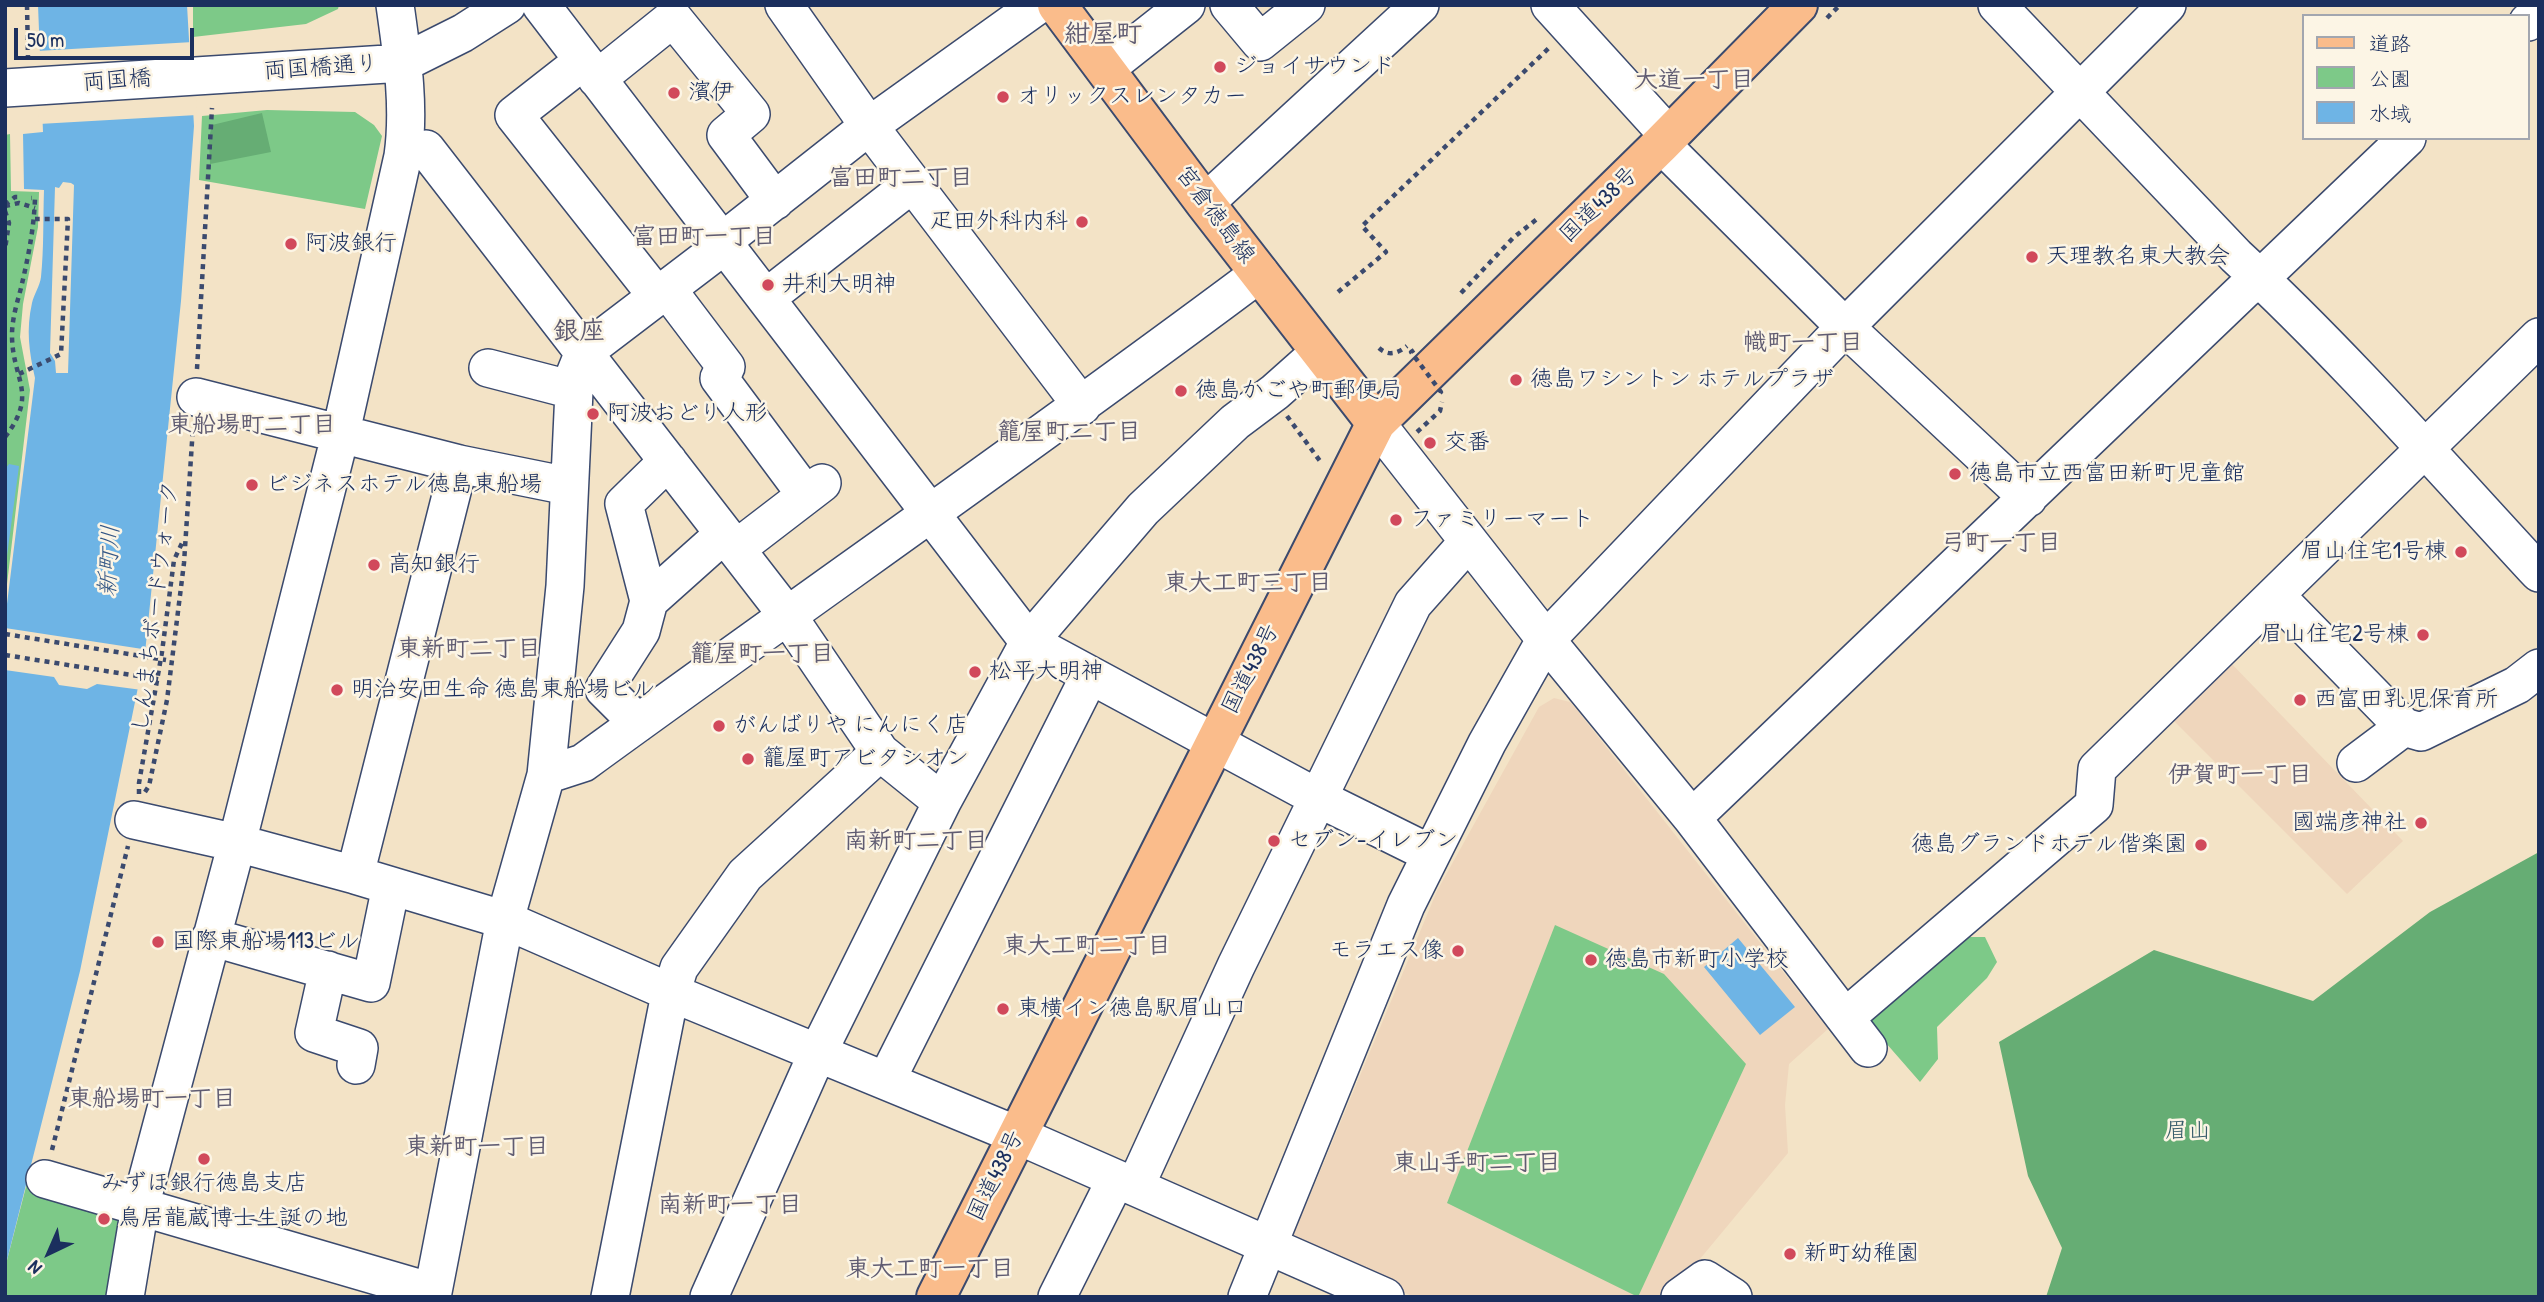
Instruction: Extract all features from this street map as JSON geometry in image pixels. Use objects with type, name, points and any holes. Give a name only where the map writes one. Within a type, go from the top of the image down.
[{"type":"main road","name":"宮倉徳島線","points":[[1057,5],[1205,203],[1376,423]]},
{"type":"main road","name":"国道438号","points":[[936,1297],[1376,423],[1665,140],[1798,5]]},
{"type":"street","points":[[125,1297],[140,1208],[237,843],[341,432],[403,156],[406,133],[403,63],[395,5]]},
{"type":"street","points":[[403,63],[463,33],[507,5]]},
{"type":"street","points":[[541,5],[929,515],[1029,642],[1089,677],[1320,799],[1431,854]]},
{"type":"street","points":[[783,5],[869,127],[1082,406]]},
{"type":"street","points":[[488,368],[569,389],[584,352],[714,253],[723,241],[869,127],[1038,5]]},
{"type":"street","points":[[1105,69],[1186,5]]},
{"type":"street","points":[[1229,5],[1260,42],[1306,5]]},
{"type":"street","points":[[1205,203],[1420,5]]},
{"type":"street","points":[[1997,5],[2423,447],[2539,573]]},
{"type":"street","points":[[1247,1297],[1385,953],[1487,743],[1546,640],[1845,327],[2167,5]]},
{"type":"street","points":[[1560,17],[1665,140],[1845,327],[2028,498]]},
{"type":"street","points":[[649,601],[730,542],[814,489],[719,378],[726,367],[514,115],[673,18],[751,114],[726,135],[775,201]]},
{"type":"street","name":"両国橋通り","points":[[197,75],[403,63]]},
{"type":"street","name":"両国橋","points":[[24,87],[197,75]]},
{"type":"street","points":[[1692,818],[2244,290],[2260,278],[2405,140]]},
{"type":"street","points":[[426,149],[787,615],[880,752],[942,802]]},
{"type":"street","points":[[766,298],[913,183]]},
{"type":"street","points":[[546,775],[583,763],[1082,406],[1260,273]]},
{"type":"street","points":[[1846,1017],[2094,804],[2097,769],[2423,447],[2539,337]]},
{"type":"street","points":[[45,1180],[432,1295],[505,920],[546,775],[565,586],[574,391],[584,352]]},
{"type":"street","points":[[709,1297],[818,1052],[942,802],[1029,642],[1143,509],[1235,422],[1275,392],[1320,352]]},
{"type":"street","points":[[195,397],[459,464],[568,486]]},
{"type":"street","points":[[1376,423],[1546,640],[1692,818],[1868,1048]]},
{"type":"street","points":[[638,723],[604,689],[641,631],[649,601],[624,503],[668,461]]},
{"type":"street","points":[[355,874],[459,464]]},
{"type":"street","points":[[1057,1297],[1125,1183],[1320,799],[1413,604],[1468,542]]},
{"type":"street","points":[[2275,595],[2404,727],[2421,732],[2517,685],[2539,668]]},
{"type":"street","points":[[886,1081],[1089,677]]},
{"type":"street","points":[[2356,763],[2404,727]]},
{"type":"street","points":[[610,1297],[679,968],[745,875],[880,752]]},
{"type":"street","points":[[137,809],[237,843],[355,874],[505,920],[672,993],[1017,1135],[1385,1297]]},
{"type":"street","points":[[211,937],[371,983],[391,886]]},
{"type":"street","points":[[328,970],[314,1033],[359,1048],[356,1065]]},
{"type":"street","points":[[1680,1297],[1705,1279],[1732,1297]]},
{"type":"path","points":[[24,87],[27,5]]},
{"type":"path","points":[[1338,292],[1386,252],[1362,226],[1560,17]]},
{"type":"path","name":"しんまちボードウォーク","points":[[45,1180],[137,809],[149,786],[166,680],[184,563],[212,108]]},
{"type":"path","points":[[5,208],[15,197],[20,197]]},
{"type":"path","points":[[5,437],[16,422],[23,405],[21,373],[13,350],[13,321],[37,219],[35,198],[31,198]]},
{"type":"path","points":[[5,208],[19,203],[35,208]]},
{"type":"path","points":[[5,208],[9,223],[5,249]]},
{"type":"path","points":[[1460,295],[1513,238],[1539,217]]},
{"type":"path","points":[[21,373],[61,354],[68,219],[37,219]]},
{"type":"path","points":[[1379,348],[1384,353],[1395,353],[1415,338]]},
{"type":"path","points":[[1414,350],[1411,352],[1441,392],[1438,395]]},
{"type":"path","points":[[1285,414],[1320,461]]},
{"type":"path","points":[[137,809],[174,560],[184,539]]},
{"type":"path","points":[[5,635],[169,660]]},
{"type":"path","points":[[5,655],[166,680]]},
{"type":"shaded area","points":[[2228,660],[2403,841],[2347,894],[2173,720]]},
{"type":"shaded area","name":"徳島市新町小学校","points":[[1554,698],[1570,702],[1577,710],[1828,1029],[1789,1064],[1785,1105],[1788,1153],[1675,1289],[1664,1297],[1414,1297],[1291,1241],[1437,891],[1539,707]]},
{"type":"green space","points":[[193,5],[339,5],[338,9],[306,24],[193,37]]},
{"type":"green space","points":[[267,110],[355,112],[374,125],[382,136],[365,209],[199,180],[202,116]]},
{"type":"green space","points":[[262,113],[271,152],[210,164],[209,138],[212,125]]},
{"type":"green space","points":[[10,134],[11,191],[39,192],[38,227],[23,304],[20,337],[30,390],[5,601],[5,135]]},
{"type":"green space","name":"眉山","points":[[2539,852],[2539,1297],[2046,1297],[2062,1248],[2028,1176],[1999,1042],[2154,950],[2313,1001],[2430,912]]},
{"type":"green space","points":[[1555,925],[1664,974],[1746,1064],[1638,1297],[1447,1203]]},
{"type":"green space","points":[[1961,937],[1985,937],[1997,962],[1987,978],[1937,1027],[1938,1059],[1920,1082],[1865,1019]]},
{"type":"green space","points":[[28,1179],[125,1214],[110,1297],[5,1297],[5,1268]]},
{"type":"water","name":"新町川","points":[[38,5],[187,5],[194,126],[181,301],[145,653],[80,971],[5,1268],[5,620],[35,378],[29,322],[40,280],[43,255],[44,190],[24,189],[23,134],[43,132]]},
{"type":"water","points":[[9,464],[19,466],[5,571],[5,469]]},
{"type":"water","points":[[1738,938],[1795,1007],[1760,1035],[1704,967]]},
{"type":"pier","points":[[193,42],[197,115],[39,124],[37,51]]},
{"type":"pier","points":[[63,182],[74,185],[68,373],[56,373],[55,361],[50,353],[55,187],[59,188]]},
{"type":"pier","points":[[5,628],[149,650],[142,690],[97,684],[87,689],[59,685],[54,677],[5,670]]},
{"type":"place","name":"ジョイサウンド","points":[[1220,67]]},
{"type":"place","name":"濱伊","points":[[674,93]]},
{"type":"place","name":"オリックスレンタカー","points":[[1003,97]]},
{"type":"place","name":"疋田外科内科","points":[[1082,222]]},
{"type":"place","name":"阿波銀行","points":[[291,244]]},
{"type":"place","name":"天理教名東大教会","points":[[2032,257]]},
{"type":"place","name":"井利大明神","points":[[768,285]]},
{"type":"place","name":"徳島ワシントン ホテルプラザ","points":[[1516,380]]},
{"type":"place","name":"徳島かごや町郵便局","points":[[1181,391]]},
{"type":"place","name":"阿波おどり人形","points":[[593,414]]},
{"type":"place","name":"交番","points":[[1430,443]]},
{"type":"place","name":"徳島市立西富田新町児童館","points":[[1955,474]]},
{"type":"place","name":"ビジネスホテル徳島東船場","points":[[252,485]]},
{"type":"place","name":"ファミリーマート","points":[[1396,520]]},
{"type":"place","name":"眉山住宅1号棟","points":[[2461,552]]},
{"type":"place","name":"高知銀行","points":[[374,565]]},
{"type":"place","name":"眉山住宅2号棟","points":[[2423,635]]},
{"type":"place","name":"松平大明神","points":[[975,672]]},
{"type":"place","name":"明治安田生命 徳島東船場ビル","points":[[337,690]]},
{"type":"place","name":"西富田乳児保育所","points":[[2300,700]]},
{"type":"place","name":"がんばりや にんにく店","points":[[719,726]]},
{"type":"place","name":"籠屋町アビタシオン","points":[[748,759]]},
{"type":"place","name":"國端彦神社","points":[[2421,823]]},
{"type":"place","name":"セブン-イレブン","points":[[1274,841]]},
{"type":"place","name":"徳島グランドホテル偕楽園","points":[[2201,845]]},
{"type":"place","name":"国際東船場113ビル","points":[[158,942]]},
{"type":"place","name":"モラエス像","points":[[1458,951]]},
{"type":"place","name":"徳島市新町小学校","points":[[1591,960]]},
{"type":"place","name":"東横イン徳島駅眉山口","points":[[1003,1009]]},
{"type":"place","name":"みずほ銀行徳島支店","points":[[204,1159]]},
{"type":"place","name":"鳥居龍蔵博士生誕の地","points":[[104,1219]]},
{"type":"place","name":"新町幼稚園","points":[[1790,1254]]},
{"type":"district","name":"紺屋町","points":[[1103,35]]},
{"type":"district","name":"大道一丁目","points":[[1694,81]]},
{"type":"district","name":"富田町二丁目","points":[[901,179]]},
{"type":"district","name":"富田町一丁目","points":[[704,238]]},
{"type":"district","name":"銀座","points":[[579,332]]},
{"type":"district","name":"幟町一丁目","points":[[1803,344]]},
{"type":"district","name":"東船場町二丁目","points":[[252,426]]},
{"type":"district","name":"籠屋町二丁目","points":[[1069,433]]},
{"type":"district","name":"弓町一丁目","points":[[2001,544]]},
{"type":"district","name":"東大工町三丁目","points":[[1248,584]]},
{"type":"district","name":"東新町二丁目","points":[[469,650]]},
{"type":"district","name":"籠屋町一丁目","points":[[762,655]]},
{"type":"district","name":"伊賀町一丁目","points":[[2240,776]]},
{"type":"district","name":"南新町二丁目","points":[[916,842]]},
{"type":"district","name":"東大工町二丁目","points":[[1087,947]]},
{"type":"district","name":"東船場町一丁目","points":[[152,1100]]},
{"type":"district","name":"東新町一丁目","points":[[477,1148]]},
{"type":"district","name":"東山手町二丁目","points":[[1477,1164]]},
{"type":"district","name":"南新町一丁目","points":[[730,1206]]},
{"type":"district","name":"東大工町一丁目","points":[[930,1270]]}]
